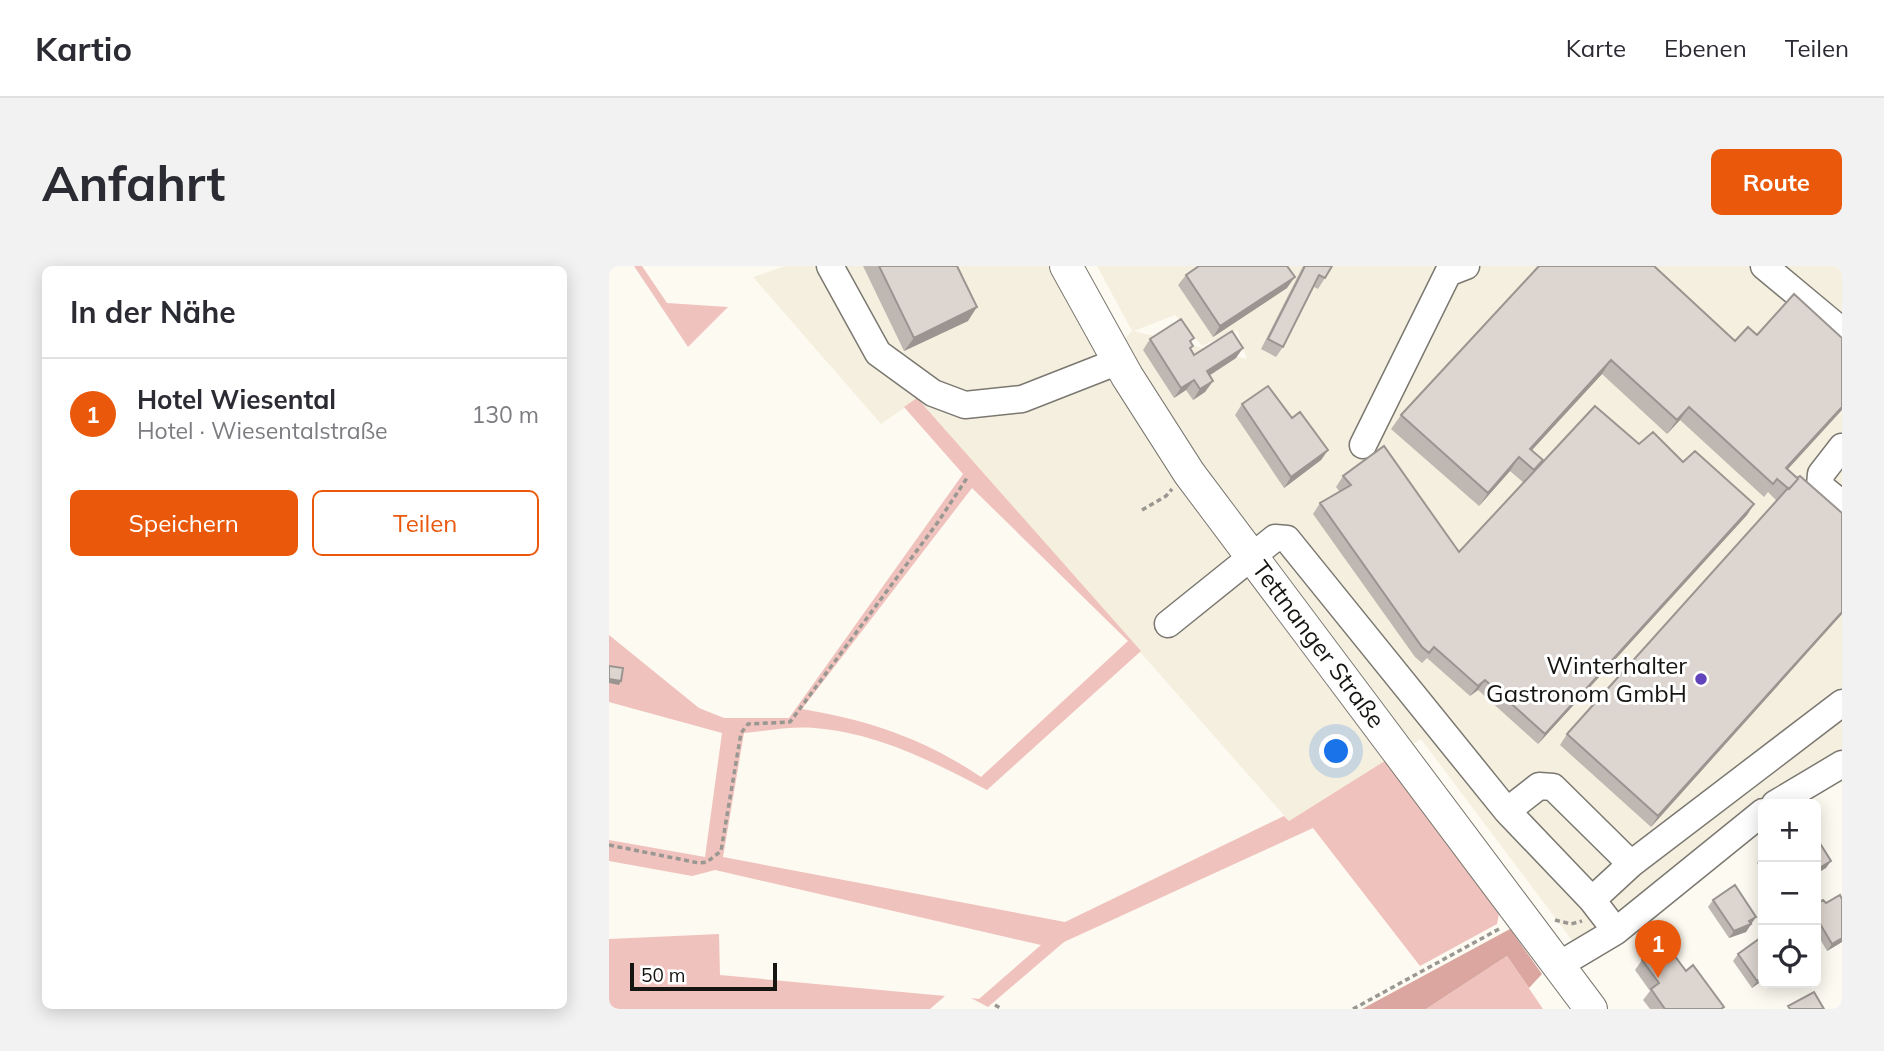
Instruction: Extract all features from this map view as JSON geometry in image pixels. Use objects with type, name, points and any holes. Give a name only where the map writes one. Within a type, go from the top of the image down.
[{"type":"main road","name":"Tettnanger Straße","points":[[1066,266],[1119,361],[1189,473],[1535,914],[1559,965],[1591,1009]]},
{"type":"street","points":[[830,266],[879,354],[933,393],[965,405],[1022,399],[1119,361]]},
{"type":"street","points":[[1363,445],[1448,272],[1466,266]]},
{"type":"street","points":[[1764,266],[1842,331]]},
{"type":"street","points":[[1842,447],[1821,474],[1820,486],[1842,504]]},
{"type":"street","points":[[1168,624],[1275,538],[1287,539],[1507,811],[1604,915]]},
{"type":"street","points":[[1559,965],[1604,915],[1632,864],[1842,703]]},
{"type":"street","points":[[1785,799],[1840,771]]},
{"type":"street","points":[[1507,811],[1539,786],[1553,787],[1632,864]]},
{"type":"street","points":[[1604,915],[1758,815]]},
{"type":"path","points":[[609,845],[699,863],[707,863],[721,851],[741,733],[748,723],[790,722],[938,522],[967,478]]},
{"type":"path","points":[[1353,1009],[1499,929],[1535,914],[1571,924],[1604,915]]},
{"type":"path","points":[[995,1005],[1002,1009]]},
{"type":"shaded area","points":[[634,266],[642,266],[667,303],[728,307],[688,347]]},
{"type":"shaded area","name":"Winterhalter Gastronom GmbH","points":[[785,266],[1056,266],[1107,357],[1132,331],[1097,266],[1842,266],[1842,764],[1790,799],[1758,799],[1758,820],[1574,943],[1421,739],[1289,821],[917,399],[881,424],[753,277]],"holes":[[[1175,315],[1202,346],[1237,330],[1247,359],[1134,331]]]},
{"type":"shaded area","points":[[917,398],[1141,651],[987,790],[904,750],[860,736],[806,728],[744,733],[723,857],[1065,922],[1284,816],[1289,821],[1388,759],[1499,914],[1497,924],[1420,966],[1313,828],[1064,942],[988,1007],[971,998],[979,999],[1041,945],[715,870],[692,876],[609,861],[609,840],[705,857],[722,733],[609,702],[609,635],[699,708],[724,718],[789,718],[963,474],[904,407]],"holes":[[[972,488],[1128,641],[981,777],[939,752],[895,733],[850,719],[802,709]]]},
{"type":"shaded area","points":[[1510,929],[1542,974],[1529,988],[1507,956],[1426,1009],[1362,1009]]},
{"type":"shaded area","points":[[719,934],[720,975],[945,996],[930,1009],[609,1009],[609,939]]},
{"type":"shaded area","points":[[1507,956],[1543,1009],[1426,1009]]},
{"type":"building","points":[[879,266],[957,266],[977,307],[914,338]]},
{"type":"building","points":[[1199,266],[1287,266],[1295,277],[1220,326],[1186,275]]},
{"type":"building","points":[[1305,266],[1332,266],[1325,278],[1319,275],[1283,347],[1268,339]]},
{"type":"building","points":[[1539,266],[1654,266],[1735,341],[1748,327],[1757,335],[1794,294],[1842,338],[1842,407],[1786,468],[1798,479],[1789,489],[1777,479],[1773,484],[1689,407],[1677,420],[1611,360],[1530,449],[1543,460],[1534,470],[1519,457],[1488,493],[1401,415]]},
{"type":"building","points":[[1181,319],[1194,338],[1190,341],[1193,346],[1190,348],[1194,355],[1232,331],[1243,348],[1207,371],[1213,381],[1200,389],[1194,380],[1181,388],[1150,339]]},
{"type":"building","points":[[1268,386],[1292,418],[1300,412],[1328,450],[1291,477],[1242,404]]},
{"type":"building","points":[[1595,406],[1639,444],[1653,432],[1683,462],[1695,451],[1754,504],[1545,734],[1485,680],[1478,686],[1434,647],[1429,653],[1422,647],[1320,503],[1351,485],[1343,476],[1384,446],[1459,552]]},
{"type":"building","name":"Winterhalter Gastronom GmbH","points":[[1800,476],[1842,513],[1842,612],[1658,816],[1567,734]]},
{"type":"building","points":[[609,666],[623,668],[621,681],[609,679]]},
{"type":"building","points":[[1821,845],[1831,861],[1821,867]]},
{"type":"building","points":[[1735,885],[1756,917],[1749,921],[1751,924],[1734,931],[1713,900]]},
{"type":"building","points":[[1840,895],[1842,899],[1842,938],[1832,944],[1821,925],[1821,901],[1826,903]]},
{"type":"building","points":[[1758,940],[1757,981],[1738,954]]},
{"type":"building","points":[[1665,943],[1686,971],[1693,965],[1724,1007],[1665,1009],[1651,989],[1659,983],[1642,960]]},
{"type":"building","points":[[1814,992],[1824,1009],[1790,1009],[1788,1006]]},
{"type":"place","name":"Winterhalter Gastronom GmbH","points":[[1701,679]]},
{"type":"place","name":"Hotel Wiesental","points":[[1658,978]]}]
